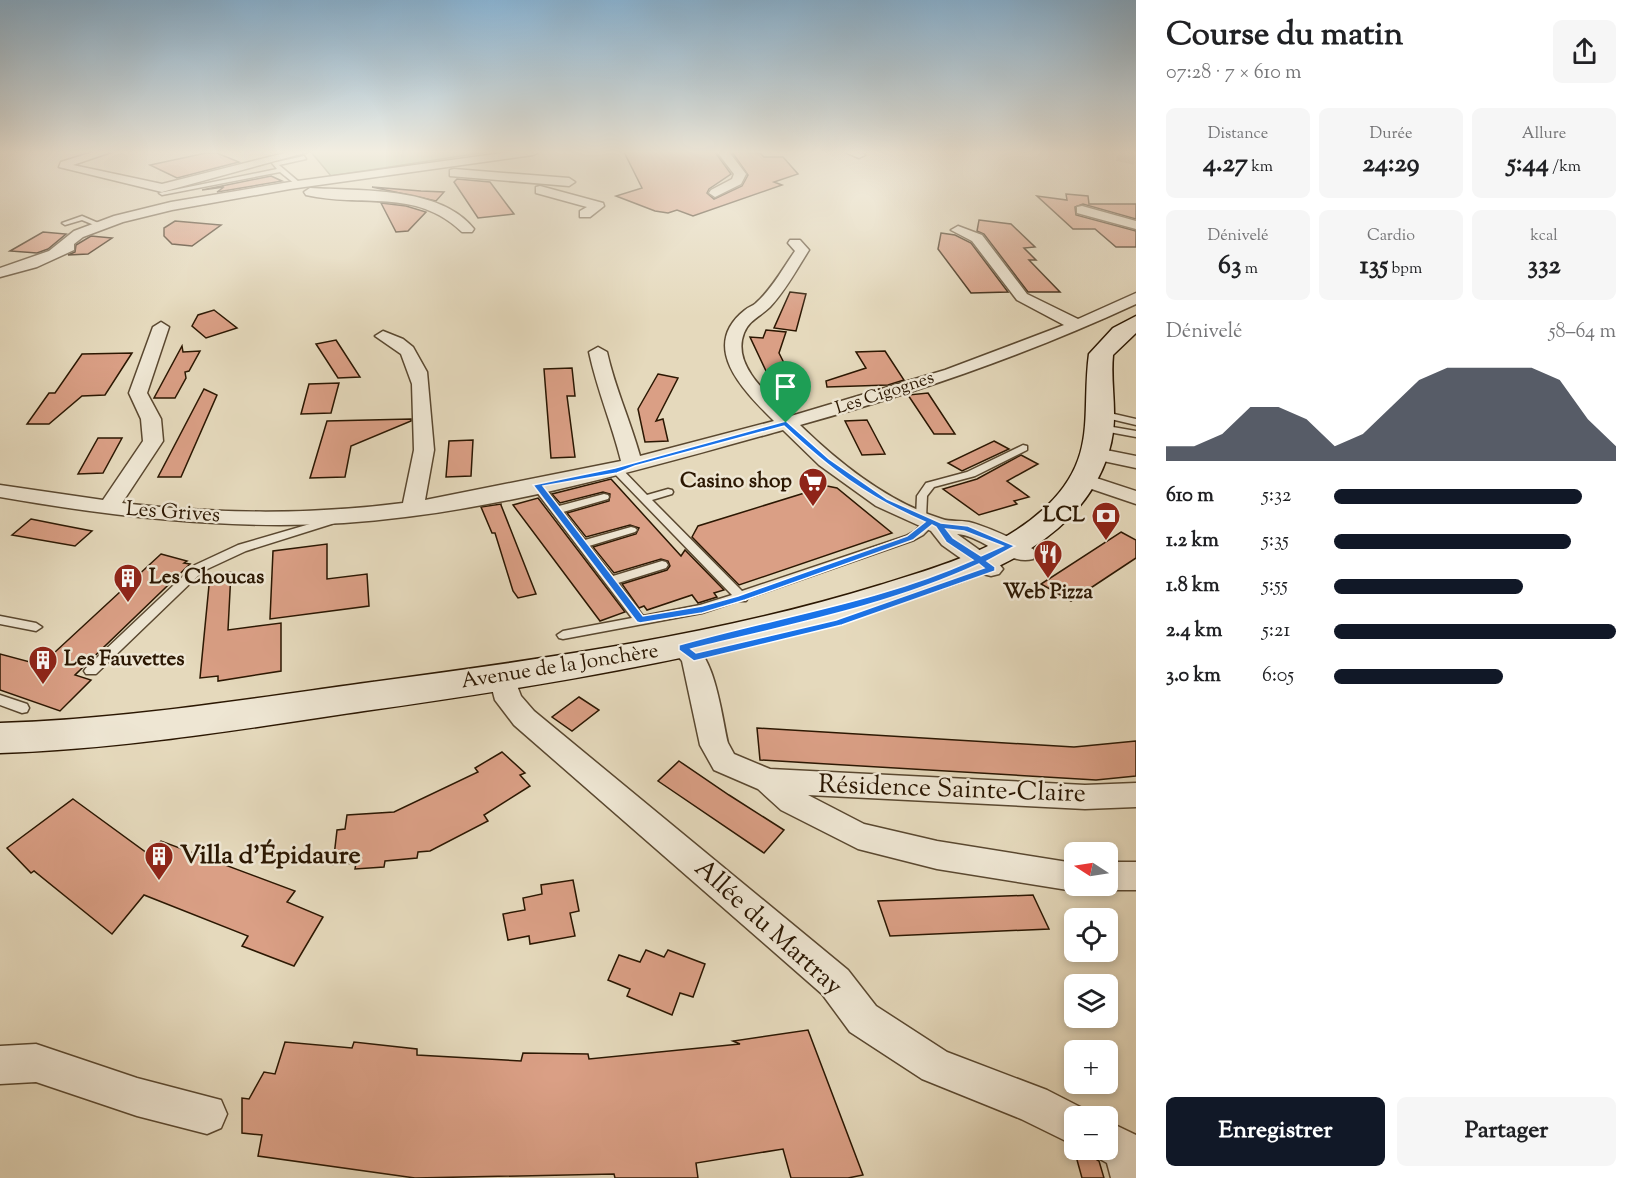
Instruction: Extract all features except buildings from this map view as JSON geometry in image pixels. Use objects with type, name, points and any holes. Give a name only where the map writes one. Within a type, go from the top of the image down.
[{"type":"street","points":[[0,273],[32,264],[68,248],[84,237],[86,232],[101,225],[169,207]]},
{"type":"street","points":[[432,207],[459,219],[467,229]]},
{"type":"street","points":[[585,214],[596,207]]},
{"type":"street","points":[[1082,210],[1136,225]]},
{"type":"street","points":[[958,230],[977,238],[1022,297],[1079,326]]},
{"type":"street","points":[[795,243],[802,250],[796,261],[767,300],[738,327],[733,342],[736,362],[745,380],[826,461],[857,485],[884,501],[930,522],[965,528],[1002,557]]},
{"type":"street","name":"Les Cigognes","points":[[346,516],[414,508],[625,467],[848,407],[1079,326],[1136,298]]},
{"type":"street","points":[[1136,323],[1121,333],[1101,354],[1113,444],[1136,498]]},
{"type":"street","points":[[108,508],[153,441],[154,432],[151,420],[138,393],[161,327]]},
{"type":"street","points":[[383,336],[394,340],[409,351],[421,374],[424,441],[421,469],[413,496],[414,508]]},
{"type":"street","points":[[1113,444],[1118,374],[1121,363],[1136,342]]},
{"type":"street","points":[[598,352],[605,385],[618,416],[625,467]]},
{"type":"street","name":"Avenue de la Jonchère","points":[[0,738],[136,729],[504,683],[689,652],[838,622],[1002,557],[1086,511],[1113,444]]},
{"type":"street","name":"Les Grives","points":[[0,491],[108,508],[173,515],[299,519],[346,516]]},
{"type":"street","points":[[930,522],[950,540],[1002,557]]},
{"type":"street","name":"Résidence Sainte-Claire","points":[[689,652],[714,745],[724,762],[768,781],[792,801],[858,836],[937,855],[1064,875]]},
{"type":"street","name":"Avenue de la Jonchère","points":[[0,758],[165,745],[319,719],[406,708],[504,683]]},
{"type":"street","name":"Allée du Martray","points":[[504,683],[509,700],[524,718],[835,982],[863,1019],[935,1066],[1033,1104],[1064,1120]]},
{"type":"street","name":"Résidence Sainte-Claire","points":[[768,781],[1085,797],[1136,795]]},
{"type":"street","points":[[1118,876],[1136,876]]},
{"type":"street","points":[[0,1065],[36,1063],[137,1097],[207,1114]]},
{"type":"lane","points":[[65,223],[79,214],[101,225]]},
{"type":"lane","points":[[563,635],[702,609],[741,598],[910,538],[930,522],[922,496],[930,485],[971,474],[1023,448]]},
{"type":"lane","points":[[625,467],[646,498],[741,598]]},
{"type":"lane","points":[[537,485],[640,620]]},
{"type":"lane","points":[[646,498],[668,492]]},
{"type":"lane","points":[[557,510],[604,497]]},
{"type":"lane","points":[[91,671],[199,568],[242,548],[346,516]]},
{"type":"lane","points":[[583,544],[631,530]]},
{"type":"lane","points":[[611,581],[662,565]]},
{"type":"lane","points":[[0,620],[36,627]]},
{"type":"lane","points":[[0,700],[22,708]]},
{"type":"place","name":"Casino shop","points":[[813,508]]},
{"type":"place","name":"LCL","points":[[1106,542]]},
{"type":"place","name":"Web Pizza","points":[[1048,580]]},
{"type":"place","name":"Les Choucas","points":[[128,604]]},
{"type":"place","name":"Les Fauvettes","points":[[43,686]]},
{"type":"place","name":"Villa d'Épidaure","points":[[159,882]]},
{"type":"route","points":[[786,423],[617,470],[537,485],[640,620],[702,609],[741,598],[910,538],[930,522],[939,525],[950,540],[980,560],[991,569],[954,584],[838,622],[694,658],[683,647],[827,613],[945,576],[980,560],[1011,546],[965,528],[939,525],[884,501],[857,485],[826,461],[786,423]]}]
